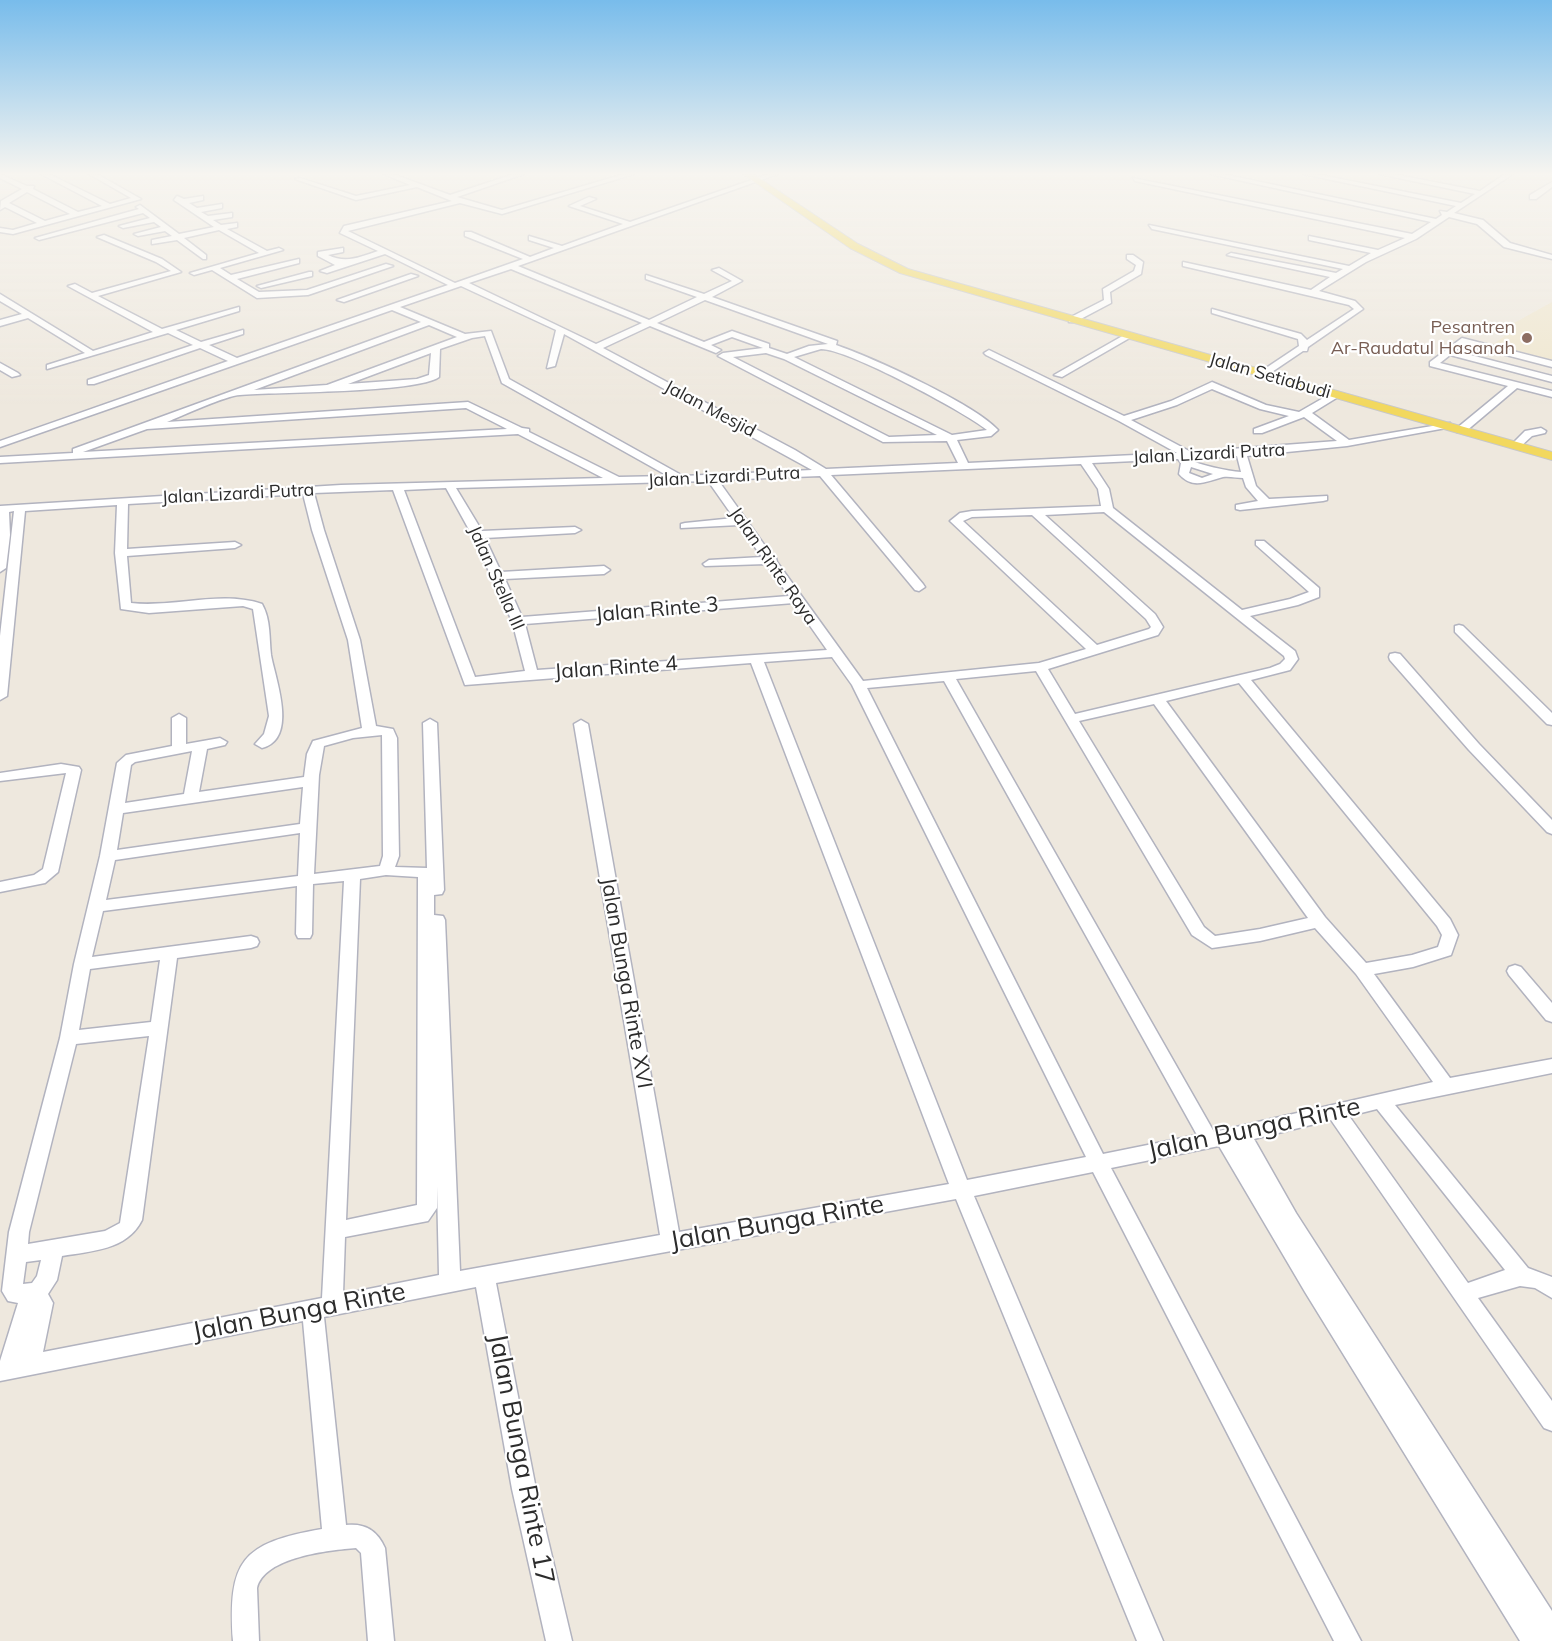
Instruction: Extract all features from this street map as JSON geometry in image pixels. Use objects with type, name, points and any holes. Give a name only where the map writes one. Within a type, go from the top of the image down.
[{"type":"main road","name":"Jalan Setiabudi","points":[[850,251],[859,257],[900,274],[988,296],[1552,456]]},
{"type":"street","points":[[90,296],[177,272],[140,251]]},
{"type":"street","points":[[195,251],[203,257]]},
{"type":"street","points":[[247,251],[253,256]]},
{"type":"street","points":[[261,251],[265,253]]},
{"type":"street","points":[[194,273],[276,251]]},
{"type":"street","points":[[337,251],[321,254],[338,263],[355,260]]},
{"type":"street","name":"Jalan Mesjid","points":[[381,251],[561,329],[791,452],[823,472],[919,587]]},
{"type":"street","points":[[508,251],[529,259]]},
{"type":"street","points":[[316,290],[367,312],[392,307],[529,259],[543,257],[556,251]]},
{"type":"street","points":[[1265,251],[1349,268]]},
{"type":"street","points":[[1370,251],[1381,253]]},
{"type":"street","points":[[1315,293],[1316,289],[1349,268],[1386,251]]},
{"type":"street","points":[[1530,251],[1552,257]]},
{"type":"street","points":[[324,271],[384,252]]},
{"type":"street","points":[[1231,255],[1336,276]]},
{"type":"street","points":[[1072,320],[1108,301],[1106,291],[1138,272],[1140,264],[1130,256]]},
{"type":"street","points":[[230,278],[296,261]]},
{"type":"street","points":[[1186,264],[1315,293],[1352,303],[1359,309],[1304,349],[1263,374]]},
{"type":"street","points":[[213,267],[257,295],[273,292],[302,293],[316,290],[389,266]]},
{"type":"street","points":[[511,266],[716,350]]},
{"type":"street","points":[[596,348],[738,281],[716,270]]},
{"type":"street","points":[[247,290],[309,274]]},
{"type":"street","points":[[341,300],[414,276]]},
{"type":"street","points":[[649,277],[834,344]]},
{"type":"street","points":[[72,286],[164,331],[236,361]]},
{"type":"street","points":[[0,444],[236,361],[435,287]]},
{"type":"street","points":[[0,297],[92,354]]},
{"type":"street","points":[[392,307],[465,337]]},
{"type":"street","points":[[50,367],[236,309]]},
{"type":"street","points":[[1215,311],[1298,336],[1302,338],[1304,349]]},
{"type":"street","points":[[0,322],[29,315]]},
{"type":"street","points":[[63,456],[429,322]]},
{"type":"street","points":[[550,366],[561,329]]},
{"type":"street","points":[[91,382],[240,332]]},
{"type":"street","points":[[325,389],[465,337],[481,332],[490,334],[505,381],[681,479]]},
{"type":"street","points":[[703,345],[732,334],[766,346]]},
{"type":"street","points":[[1059,375],[1129,336]]},
{"type":"street","points":[[1552,364],[1464,341],[1432,364],[1552,394]]},
{"type":"street","points":[[787,357],[811,348],[832,346],[857,356],[993,430],[981,436],[951,438],[886,440],[722,357],[764,350],[787,357],[951,438],[964,465]]},
{"type":"street","points":[[230,394],[404,385],[431,379],[435,375],[436,348]]},
{"type":"street","points":[[1447,352],[1552,379]]},
{"type":"street","points":[[989,353],[1123,420],[1185,458],[1221,474],[1246,475]]},
{"type":"street","points":[[1,368],[15,375]]},
{"type":"street","points":[[1123,420],[1174,403],[1212,385],[1263,406],[1303,414],[1347,443]]},
{"type":"street","points":[[1461,429],[1515,386]]},
{"type":"street","points":[[1258,431],[1303,414],[1335,395]]},
{"type":"street","points":[[144,426],[468,405],[525,431],[619,481]]},
{"type":"street","name":"Jalan Lizardi Putra","points":[[1,512],[20,507],[308,490],[711,478],[964,465],[1185,458],[1347,443],[1446,425]]},
{"type":"street","points":[[0,460],[525,431]]},
{"type":"street","points":[[1516,445],[1529,433],[1541,431]]},
{"type":"street","points":[[1241,453],[1251,487],[1266,503]]},
{"type":"street","points":[[1185,458],[1184,474],[1193,480],[1211,479],[1221,474]]},
{"type":"street","points":[[1084,460],[1100,482],[1108,500],[1107,509]]},
{"type":"street","name":"Jalan Rinte Raya","points":[[711,478],[772,560],[796,599],[859,685],[1098,1161],[1348,1641]]},
{"type":"street","name":"Jalan Stella III","points":[[449,485],[478,535],[518,621],[532,674]]},
{"type":"street","name":"Jalan Rinte 4","points":[[397,486],[466,677],[470,682],[532,674],[834,653]]},
{"type":"street","points":[[308,490],[318,530],[354,640],[370,732]]},
{"type":"street","points":[[1240,507],[1323,498]]},
{"type":"street","points":[[123,501],[121,553],[125,606],[130,609],[244,602],[258,606],[266,663],[274,686],[275,709],[275,726],[270,737],[262,744]]},
{"type":"street","points":[[0,696],[5,602],[19,534],[20,507]]},
{"type":"street","points":[[1071,719],[1159,701],[1243,679],[1285,667],[1292,659],[1290,654],[1242,614],[1107,509],[964,515],[956,521],[1096,651]]},
{"type":"street","points":[[0,568],[4,535],[1,512]]},
{"type":"street","points":[[859,685],[949,678],[1040,667],[1147,637],[1154,632],[1156,622],[1035,512]]},
{"type":"street","points":[[685,525],[741,521]]},
{"type":"street","points":[[478,535],[575,530]]},
{"type":"street","points":[[4,535],[19,534]]},
{"type":"street","points":[[1242,614],[1294,602],[1315,594],[1316,591],[1260,543]]},
{"type":"street","points":[[121,553],[236,545]]},
{"type":"street","points":[[710,564],[772,560]]},
{"type":"street","points":[[498,576],[604,570]]},
{"type":"street","name":"Jalan Rinte 3","points":[[518,621],[796,599]]},
{"type":"street","points":[[1459,629],[1552,721]]},
{"type":"street","points":[[1395,657],[1474,747],[1552,829]]},
{"type":"street","points":[[756,658],[961,1190],[1150,1641]]},
{"type":"street","points":[[1040,667],[1198,931],[1212,942],[1242,939],[1319,921]]},
{"type":"street","points":[[949,678],[1225,1137],[1402,1413],[1552,1634]]},
{"type":"street","points":[[1243,679],[1444,923],[1450,935],[1445,951],[1432,957],[1362,970]]},
{"type":"street","points":[[1159,701],[1319,921],[1362,970],[1446,1086]]},
{"type":"street","points":[[179,718],[179,750]]},
{"type":"street","points":[[430,723],[450,1283]]},
{"type":"street","name":"Jalan Bunga Rinte XVI","points":[[580,724],[671,1243]]},
{"type":"street","points":[[304,934],[310,828],[310,781],[314,751],[318,744],[384,729],[390,738],[391,856],[386,870]]},
{"type":"street","points":[[36,1292],[15,1294],[12,1291],[19,1232],[69,1038],[82,964],[98,906],[126,760],[220,742]]},
{"type":"street","points":[[191,798],[200,746]]},
{"type":"street","points":[[0,777],[61,768],[74,770],[50,872],[39,879],[0,887]]},
{"type":"street","points":[[115,809],[310,781]]},
{"type":"street","points":[[108,856],[310,828]]},
{"type":"street","points":[[98,906],[352,873],[386,870],[395,873],[422,872],[427,881],[427,1208],[421,1215],[336,1230]]},
{"type":"street","points":[[336,1538],[322,1308],[336,1230],[352,873]]},
{"type":"street","points":[[82,964],[250,942]]},
{"type":"street","points":[[17,1255],[108,1239],[127,1229],[132,1220],[169,952]]},
{"type":"street","points":[[1515,971],[1552,1015]]},
{"type":"street","points":[[69,1038],[158,1028]]},
{"type":"street","name":"Jalan Bunga Rinte","points":[[13,1368],[484,1276],[961,1190],[1337,1114],[1446,1086],[1552,1066]]},
{"type":"street","points":[[1382,1102],[1521,1275]]},
{"type":"street","points":[[1337,1114],[1552,1419]]},
{"type":"street","points":[[13,1368],[27,1306],[46,1280],[53,1249]]},
{"type":"street","points":[[1463,1294],[1521,1275],[1532,1275],[1543,1280],[1552,1289]]},
{"type":"street","name":"Jalan Bunga Rinte 17","points":[[484,1276],[524,1489],[559,1641]]},
{"type":"street","points":[[1402,1413],[1534,1641]]},
{"type":"street","points":[[246,1641],[245,1585],[255,1564],[267,1556],[336,1538],[361,1536],[373,1548],[381,1641]]},
{"type":"shaded area","name":"Pesantren Ar-Raudatul Hasanah","points":[[1552,302],[1552,363],[1491,346],[1513,330],[1507,327]]},
{"type":"place","name":"Pesantren Ar-Raudatul Hasanah","points":[[1527,338]]}]
